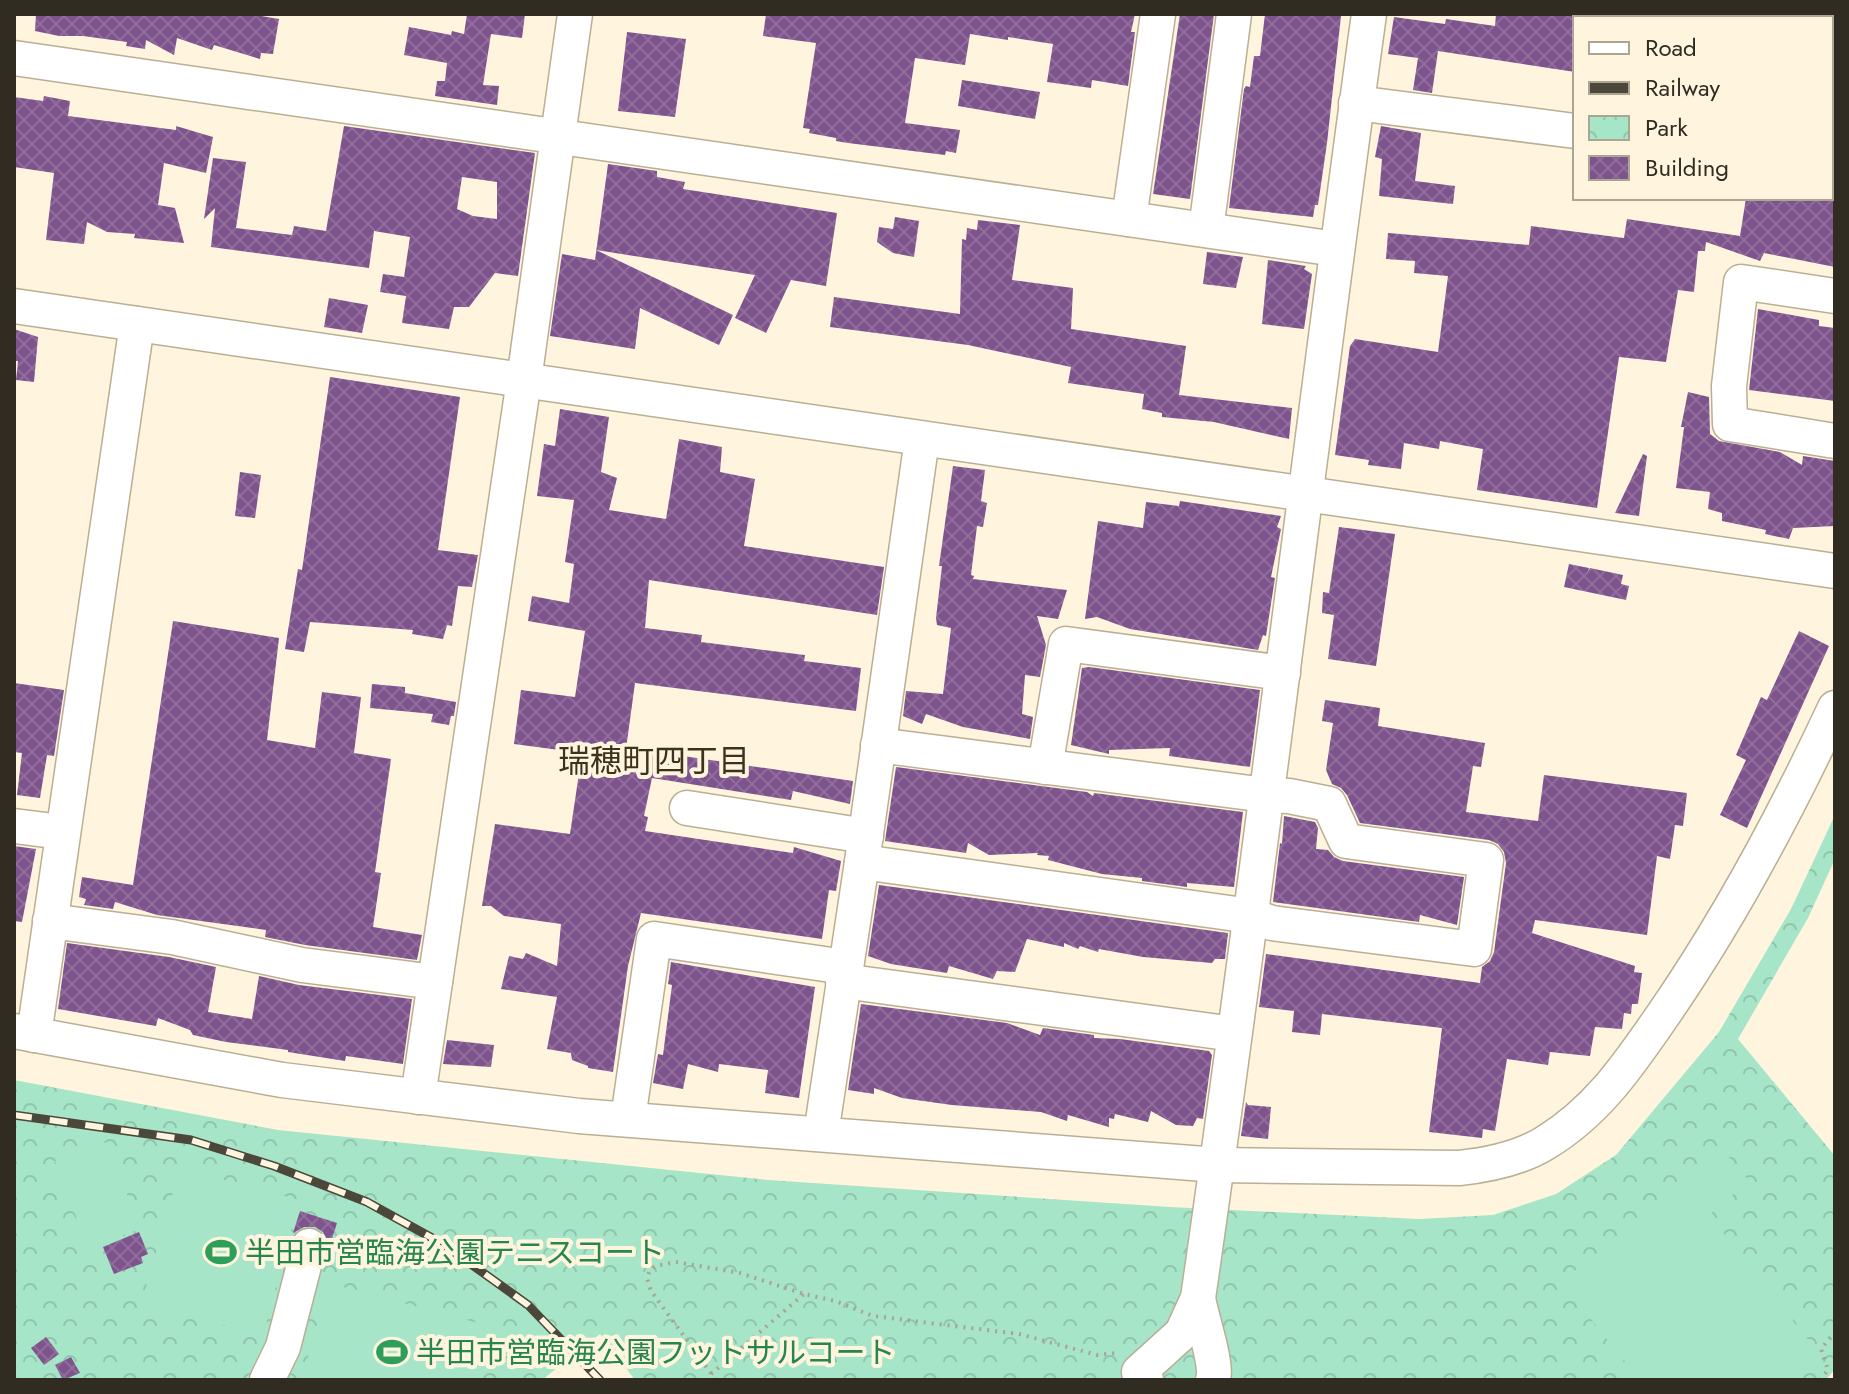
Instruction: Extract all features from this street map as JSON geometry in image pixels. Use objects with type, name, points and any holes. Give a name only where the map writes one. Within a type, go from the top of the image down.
[{"type":"street","points":[[418,1097],[575,14]]},
{"type":"street","points":[[1129,219],[1158,14]]},
{"type":"street","points":[[1206,230],[1234,14]]},
{"type":"street","points":[[1146,1380],[1139,1372],[1187,1325],[1198,1298],[1369,14]]},
{"type":"street","points":[[14,58],[1336,249]]},
{"type":"street","points":[[1356,103],[1573,131]]},
{"type":"street","points":[[1835,296],[1741,282],[1729,386],[1730,424],[1835,441]]},
{"type":"street","points":[[14,306],[1835,571]]},
{"type":"street","points":[[137,324],[50,921],[24,1033],[282,1080],[579,1116],[1218,1165],[1459,1168],[1489,1165],[1544,1144],[1570,1126],[1612,1087],[1695,968],[1761,859],[1835,708]]},
{"type":"street","points":[[821,1134],[922,439]]},
{"type":"street","points":[[1045,767],[1066,644],[1283,673]]},
{"type":"street","points":[[687,808],[864,849],[1251,916],[1272,923],[1474,949],[1486,860],[1346,841],[1329,804],[1289,796],[878,745]]},
{"type":"street","points":[[14,826],[62,832]]},
{"type":"street","points":[[50,921],[172,937],[302,965],[435,982]]},
{"type":"street","points":[[628,1119],[654,939],[844,974],[1234,1034]]},
{"type":"street","points":[[267,1380],[283,1347],[309,1246]]},
{"type":"street","points":[[1198,1298],[1212,1369]]},
{"type":"street","points":[[1168,1346],[1184,1339],[1201,1344],[1212,1369]]},
{"type":"path","points":[[716,1380],[651,1291],[647,1278],[656,1266],[676,1262],[740,1273],[835,1301],[873,1316],[1019,1334],[1097,1355],[1119,1352]]},
{"type":"path","points":[[711,1374],[804,1294]]},
{"type":"path","points":[[1831,1380],[1822,1378],[1828,1370],[1821,1349],[1835,1332]]},
{"type":"green space","points":[[1835,815],[1835,859],[1808,918],[1738,1039],[1835,1156],[1835,1369],[1826,1380],[635,1380],[600,1334],[542,1380],[14,1380],[14,1080],[278,1130],[768,1180],[1170,1207],[1419,1219],[1493,1215],[1556,1194],[1616,1155],[1719,1032],[1791,909]]},
{"type":"green space","points":[[107,1142],[140,1229],[88,1248],[55,1161]]},
{"type":"green space","points":[[1723,1150],[1749,1181],[1709,1215],[1813,1346],[1783,1380],[1640,1380],[1561,1282]]},
{"type":"green space","name":"半田市営臨海公園テニスコート","points":[[180,1168],[299,1200],[263,1335],[141,1305]]},
{"type":"green space","name":"半田市営臨海公園フットサルコート","points":[[328,1283],[482,1324],[467,1380],[302,1380]]},
{"type":"building","points":[[36,14],[250,14],[279,19],[273,54],[261,53],[260,59],[214,45],[212,50],[177,38],[174,55],[146,40],[145,49],[126,46],[127,42],[59,36],[35,31]]},
{"type":"building","points":[[467,14],[525,14],[522,38],[491,34],[483,85],[499,86],[497,105],[435,96],[437,81],[445,81],[447,63],[404,55],[409,27],[451,35],[452,31],[464,34]]},
{"type":"building","points":[[766,14],[1135,14],[1131,32],[1135,32],[1128,86],[1092,80],[1091,88],[1047,82],[1053,44],[1008,37],[1008,40],[970,34],[965,65],[915,58],[905,123],[960,130],[956,153],[946,151],[945,155],[848,143],[809,133],[810,129],[803,128],[816,43],[763,36]]},
{"type":"building","points":[[1180,14],[1214,14],[1190,199],[1153,194]]},
{"type":"building","points":[[1265,14],[1341,16],[1327,143],[1318,205],[1315,205],[1313,217],[1229,208],[1244,89],[1250,87],[1254,56],[1260,56]]},
{"type":"building","points":[[1496,14],[1575,14],[1573,72],[1438,51],[1432,93],[1413,90],[1418,58],[1388,54],[1394,17],[1445,24],[1446,19],[1495,26]]},
{"type":"building","points":[[627,32],[686,39],[675,117],[618,111]]},
{"type":"building","points":[[962,80],[1040,92],[1035,119],[958,106]]},
{"type":"building","points":[[44,96],[70,101],[68,116],[176,130],[176,126],[213,137],[206,173],[164,163],[158,205],[175,208],[184,243],[134,238],[135,234],[107,232],[87,222],[84,244],[46,240],[54,173],[14,167],[14,97],[43,101]]},
{"type":"building","points":[[344,126],[535,153],[518,276],[495,273],[469,307],[454,307],[449,329],[402,323],[406,296],[380,292],[383,274],[404,277],[410,237],[374,231],[369,268],[211,247],[215,208],[204,219],[213,158],[246,162],[236,228],[292,235],[294,226],[326,231]],"holes":[[[462,177],[497,182],[497,219],[473,216],[457,209]]]},
{"type":"building","points":[[1381,126],[1421,133],[1415,181],[1455,186],[1453,204],[1379,196],[1382,159],[1375,157]]},
{"type":"building","points":[[608,164],[657,171],[657,177],[685,182],[683,189],[837,213],[826,286],[791,280],[766,333],[735,318],[755,275],[596,250]]},
{"type":"building","points":[[1835,198],[1835,267],[1764,253],[1760,261],[1706,242],[1705,251],[1698,251],[1694,292],[1678,290],[1666,362],[1619,357],[1597,508],[1477,490],[1483,449],[1440,441],[1439,449],[1404,443],[1401,469],[1368,465],[1369,460],[1335,455],[1350,346],[1355,339],[1438,352],[1448,276],[1414,273],[1415,261],[1386,259],[1388,233],[1529,245],[1531,226],[1624,238],[1627,219],[1740,236],[1746,200]]},
{"type":"building","points":[[895,217],[919,221],[914,257],[893,253],[877,242],[879,227],[893,229]]},
{"type":"building","points":[[978,220],[1020,225],[1012,280],[1073,288],[1071,329],[1186,346],[1179,395],[1292,408],[1289,439],[1214,422],[1162,417],[1162,413],[1142,409],[1144,394],[1068,383],[1071,367],[968,345],[830,327],[834,297],[960,314],[962,239],[966,240],[967,228],[977,230]]},
{"type":"building","points":[[596,250],[733,315],[719,345],[640,308],[635,349],[550,336],[562,254],[595,260]]},
{"type":"building","points":[[1207,252],[1243,257],[1236,288],[1203,284]]},
{"type":"building","points":[[1268,260],[1306,266],[1304,269],[1312,274],[1304,329],[1262,324]]},
{"type":"building","points":[[329,298],[368,305],[362,333],[324,327]]},
{"type":"building","points":[[1758,309],[1819,320],[1819,326],[1835,328],[1835,401],[1749,390]]},
{"type":"building","points":[[14,329],[38,337],[34,382],[16,380],[18,361],[14,361]]},
{"type":"building","points":[[330,377],[460,397],[438,550],[478,555],[472,587],[458,586],[452,626],[447,625],[443,639],[412,634],[413,630],[310,622],[304,652],[285,649],[298,569],[302,570]]},
{"type":"building","points":[[1688,392],[1709,397],[1710,434],[1719,441],[1780,452],[1802,465],[1803,456],[1835,461],[1835,526],[1793,528],[1789,539],[1765,534],[1766,530],[1722,521],[1722,513],[1708,509],[1710,492],[1676,488],[1684,427],[1681,427]]},
{"type":"building","points":[[560,409],[609,417],[601,472],[617,478],[609,510],[666,519],[679,439],[722,447],[720,472],[755,479],[744,546],[884,567],[877,615],[649,580],[645,628],[702,635],[701,642],[805,655],[804,661],[861,668],[856,711],[635,683],[626,749],[853,781],[850,804],[793,791],[791,800],[652,778],[644,816],[648,817],[645,831],[793,853],[794,847],[841,861],[836,891],[829,890],[822,939],[641,913],[628,966],[613,1072],[588,1068],[572,1060],[571,1053],[547,1049],[557,997],[501,989],[509,956],[523,959],[526,953],[557,966],[561,924],[504,916],[491,906],[482,906],[495,824],[570,834],[582,753],[514,744],[521,690],[575,697],[585,631],[528,621],[532,596],[569,603],[574,564],[565,562],[574,500],[537,496],[544,444],[555,446]]},
{"type":"building","points":[[1643,454],[1647,456],[1639,516],[1615,513]]},
{"type":"building","points":[[953,466],[985,470],[981,501],[987,503],[983,527],[977,526],[973,579],[1067,590],[1058,619],[1037,616],[1046,645],[1040,677],[1025,675],[1022,714],[1033,717],[1030,739],[963,727],[926,714],[922,724],[903,716],[906,691],[943,694],[951,628],[937,625],[936,618],[942,566],[939,566]]},
{"type":"building","points":[[240,472],[261,475],[255,518],[235,516]]},
{"type":"building","points":[[1180,501],[1281,516],[1277,527],[1281,529],[1271,577],[1275,578],[1266,636],[1263,635],[1258,650],[1130,629],[1097,617],[1085,619],[1098,521],[1143,528],[1146,502],[1179,506]]},
{"type":"building","points":[[1339,527],[1395,534],[1376,666],[1328,659],[1334,615],[1322,613],[1323,592],[1329,593]]},
{"type":"building","points":[[1569,564],[1589,568],[1588,571],[1590,568],[1623,575],[1621,584],[1629,586],[1626,600],[1564,587]]},
{"type":"building","points":[[173,621],[279,638],[267,740],[315,748],[322,692],[361,697],[354,753],[391,759],[375,872],[381,873],[373,927],[422,935],[417,960],[305,945],[265,937],[266,930],[157,915],[115,902],[113,909],[84,905],[86,899],[79,897],[82,877],[133,885]]},
{"type":"building","points":[[1799,631],[1829,646],[1747,828],[1720,815],[1746,760],[1736,755],[1761,697],[1767,700]]},
{"type":"building","points":[[1082,668],[1260,690],[1250,767],[1169,756],[1170,748],[1109,750],[1109,754],[1071,745]]},
{"type":"building","points":[[14,683],[64,690],[54,756],[47,755],[40,798],[17,795],[22,753],[14,752]]},
{"type":"building","points":[[372,684],[405,687],[405,693],[456,702],[454,716],[451,716],[449,725],[431,722],[433,714],[370,708]]},
{"type":"building","points":[[1325,700],[1380,708],[1378,726],[1485,743],[1481,767],[1473,766],[1466,812],[1538,821],[1544,775],[1687,793],[1683,826],[1675,825],[1670,859],[1657,856],[1647,935],[1535,920],[1532,933],[1635,966],[1634,972],[1642,973],[1638,1004],[1632,1004],[1631,1014],[1624,1013],[1622,1029],[1595,1027],[1590,1056],[1550,1052],[1548,1065],[1507,1059],[1495,1131],[1483,1129],[1482,1138],[1429,1132],[1442,1028],[1322,1014],[1320,1035],[1292,1032],[1294,1011],[1259,1007],[1266,954],[1480,983],[1482,967],[1490,961],[1494,952],[1506,863],[1504,852],[1498,844],[1489,840],[1360,823],[1347,795],[1332,784],[1326,770],[1333,723],[1322,721]]},
{"type":"building","points":[[896,767],[1087,792],[1093,796],[1094,793],[1243,812],[1234,887],[1187,883],[1187,887],[1142,881],[1142,878],[1102,874],[1048,860],[1049,856],[1038,853],[989,855],[968,843],[966,853],[885,841]]},
{"type":"building","points":[[1284,816],[1315,822],[1318,828],[1316,849],[1328,850],[1343,861],[1464,877],[1457,925],[1420,915],[1419,922],[1273,902]]},
{"type":"building","points":[[14,846],[36,849],[22,922],[14,921]]},
{"type":"building","points":[[879,885],[1228,933],[1225,959],[1215,959],[1212,963],[1143,957],[1027,939],[1015,972],[997,971],[993,979],[949,966],[947,973],[891,964],[868,956]]},
{"type":"building","points":[[67,943],[216,967],[208,1012],[252,1019],[259,976],[299,985],[412,999],[403,1064],[346,1056],[345,1061],[226,1042],[193,1035],[190,1030],[158,1018],[156,1026],[58,1009]]},
{"type":"building","points":[[671,962],[815,987],[799,1098],[765,1093],[768,1070],[719,1064],[718,1072],[688,1064],[683,1089],[653,1083],[658,1054],[663,1055],[672,985],[668,984]]},
{"type":"building","points":[[861,1004],[1007,1023],[1040,1035],[1043,1028],[1094,1035],[1094,1038],[1209,1051],[1212,1055],[1203,1119],[1197,1118],[1193,1126],[1176,1125],[1151,1111],[1148,1122],[1115,1114],[1114,1119],[1109,1118],[1109,1127],[1068,1115],[1067,1121],[1041,1112],[902,1098],[874,1088],[874,1094],[848,1090]]},
{"type":"building","points":[[447,1040],[494,1045],[491,1067],[443,1064]]},
{"type":"building","points":[[1246,1102],[1248,1105],[1271,1107],[1268,1139],[1241,1136]]},
{"type":"building","points":[[300,1211],[337,1223],[330,1245],[323,1232],[315,1227],[304,1227],[293,1233]]},
{"type":"building","points":[[139,1232],[148,1254],[141,1257],[143,1263],[114,1274],[103,1247]]},
{"type":"building","points":[[46,1337],[59,1354],[44,1365],[31,1348]]},
{"type":"building","points":[[71,1357],[80,1373],[63,1380],[55,1365]]},
{"type":"railway","points":[[14,1115],[191,1140],[274,1166],[367,1202],[443,1244],[528,1305],[600,1380]]},
{"type":"place","name":"半田市営臨海公園テニスコート","points":[[221,1252]]},
{"type":"place","name":"半田市営臨海公園フットサルコート","points":[[392,1352]]},
{"type":"district","name":"瑞穂町四丁目","points":[[654,761]]}]
